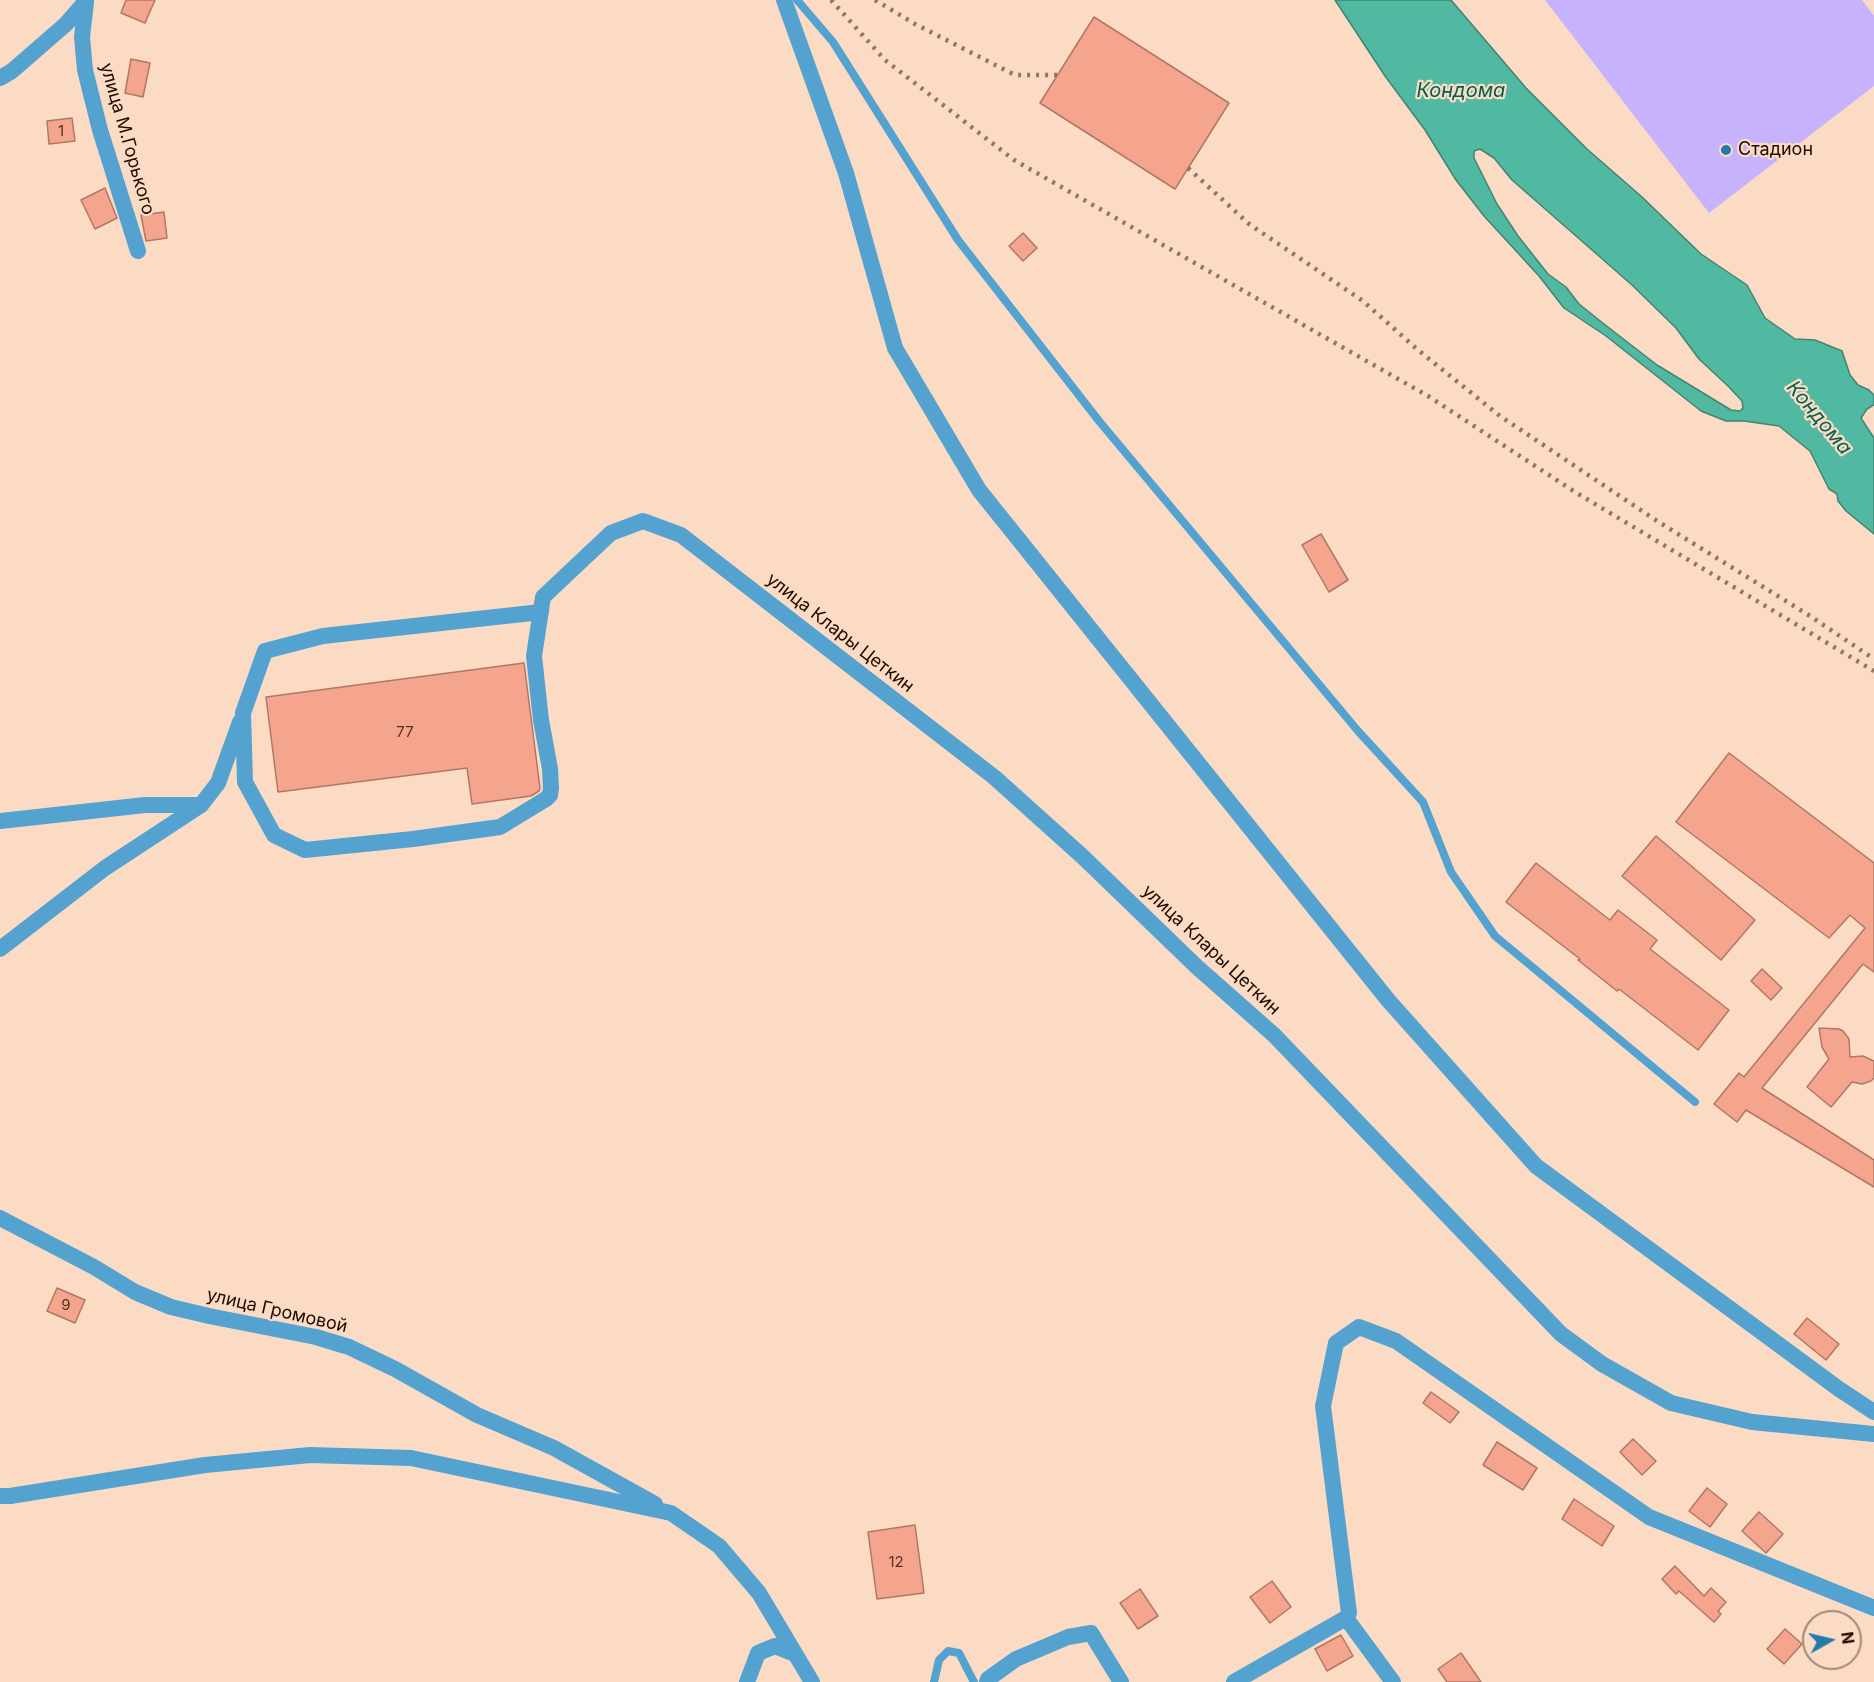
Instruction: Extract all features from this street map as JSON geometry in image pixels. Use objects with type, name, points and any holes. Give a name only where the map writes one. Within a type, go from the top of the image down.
[{"type":"street","points":[[784,0],[846,173],[896,348],[979,490],[1388,1000],[1536,1166],[1839,1389],[1874,1412]]},
{"type":"street","name":"улица М.Горького","points":[[0,78],[12,71],[66,24],[87,1]]},
{"type":"street","name":"улица М.Горького","points":[[87,1],[82,37],[85,70],[100,130],[138,251]]},
{"type":"street","name":"улица Клары Цеткин","points":[[541,612],[323,636],[265,651],[243,713],[245,782],[274,835],[306,850],[500,827],[550,795],[550,770],[541,720],[534,656],[541,612],[543,597],[611,533],[643,521],[681,535],[994,777],[1083,857],[1197,967],[1274,1035],[1561,1334],[1602,1364],[1671,1403],[1752,1422],[1874,1434]]},
{"type":"street","points":[[0,949],[105,868],[201,806],[218,783],[243,713]]},
{"type":"street","points":[[0,821],[145,805],[201,806]]},
{"type":"street","name":"улица Громовой","points":[[0,1218],[94,1267],[135,1292],[171,1307],[316,1336],[350,1347],[477,1415],[554,1448],[671,1513],[719,1546],[759,1593],[812,1682]]},
{"type":"street","points":[[1233,1682],[1346,1618],[1348,1613],[1323,1406],[1336,1343],[1359,1327],[1396,1341],[1648,1517],[1874,1608]]},
{"type":"street","points":[[0,1496],[205,1465],[310,1455],[411,1458],[671,1513]]},
{"type":"street","points":[[1346,1618],[1393,1682]]},
{"type":"street","points":[[987,1682],[988,1679],[1025,1655],[1068,1637],[1091,1633],[1120,1682]]},
{"type":"street","points":[[747,1682],[758,1653],[775,1646],[795,1654]]},
{"type":"lane","points":[[796,0],[833,42],[958,240],[1092,412],[1358,731],[1424,802],[1451,872],[1495,936],[1695,1102]]},
{"type":"lane","points":[[934,1682],[939,1660],[948,1652],[959,1653],[974,1682]]},
{"type":"shaded area","name":"Стадион","points":[[1545,0],[1862,0],[1874,16],[1874,86],[1709,213]]},
{"type":"water","name":"Кондома","points":[[1335,0],[1451,0],[1526,88],[1587,149],[1642,197],[1701,254],[1747,285],[1765,318],[1795,339],[1815,340],[1842,351],[1850,375],[1858,385],[1874,395],[1874,405],[1867,409],[1861,418],[1874,438],[1874,534],[1846,511],[1838,501],[1837,494],[1829,489],[1810,451],[1779,426],[1726,421],[1701,411],[1606,336],[1564,308],[1539,276],[1484,216],[1456,180],[1425,130],[1385,76]],"holes":[[[1480,149],[1494,158],[1512,180],[1632,285],[1676,328],[1699,359],[1742,401],[1743,408],[1740,411],[1731,410],[1657,365],[1579,304],[1566,287],[1548,274],[1518,236],[1497,204],[1474,158],[1474,151]]]},
{"type":"building","points":[[126,0],[155,0],[145,23],[121,13]]},
{"type":"building","points":[[1094,17],[1229,103],[1175,189],[1040,103]]},
{"type":"building","points":[[131,59],[150,63],[143,97],[125,93]]},
{"type":"building","points":[[72,118],[75,141],[49,144],[47,121]]},
{"type":"building","points":[[105,188],[117,218],[95,229],[81,200]]},
{"type":"building","points":[[164,212],[167,238],[146,241],[141,215]]},
{"type":"building","points":[[1023,233],[1037,248],[1023,261],[1009,246]]},
{"type":"building","points":[[1321,534],[1348,580],[1329,592],[1302,545]]},
{"type":"building","points":[[524,663],[540,788],[531,796],[472,804],[467,768],[278,792],[266,697]]},
{"type":"building","points":[[1729,753],[1874,863],[1874,972],[1863,964],[1762,1088],[1874,1160],[1874,1187],[1746,1110],[1737,1122],[1714,1104],[1739,1073],[1744,1077],[1865,928],[1850,915],[1829,938],[1676,822]]},
{"type":"building","points":[[1656,836],[1755,920],[1721,960],[1622,876]]},
{"type":"building","points":[[1536,863],[1610,920],[1618,910],[1657,940],[1650,949],[1729,1010],[1698,1050],[1619,989],[1617,991],[1578,960],[1580,959],[1506,902]]},
{"type":"building","points":[[1762,969],[1782,988],[1771,1000],[1751,981]]},
{"type":"building","points":[[1819,1028],[1843,1031],[1849,1039],[1850,1057],[1863,1056],[1874,1061],[1874,1078],[1862,1084],[1852,1082],[1831,1107],[1807,1087],[1829,1059],[1822,1047]]},
{"type":"building","points":[[57,1288],[85,1300],[75,1323],[47,1311]]},
{"type":"building","points":[[1807,1318],[1839,1344],[1826,1360],[1794,1334]]},
{"type":"building","points":[[1431,1392],[1459,1412],[1450,1423],[1423,1403]]},
{"type":"building","points":[[1633,1439],[1656,1461],[1642,1475],[1620,1452]]},
{"type":"building","points":[[1497,1442],[1537,1468],[1523,1490],[1483,1465]]},
{"type":"building","points":[[1707,1488],[1727,1504],[1710,1527],[1689,1511]]},
{"type":"building","points":[[1574,1499],[1614,1526],[1602,1546],[1562,1519]]},
{"type":"building","points":[[1759,1512],[1783,1534],[1766,1553],[1742,1531]]},
{"type":"building","points":[[915,1525],[924,1593],[877,1599],[868,1532]]},
{"type":"building","points":[[1675,1566],[1704,1596],[1711,1588],[1726,1602],[1718,1611],[1721,1614],[1714,1622],[1679,1591],[1676,1594],[1662,1579]]},
{"type":"building","points":[[1272,1581],[1291,1607],[1270,1623],[1250,1597]]},
{"type":"building","points":[[1140,1589],[1158,1616],[1138,1629],[1120,1603]]},
{"type":"building","points":[[1785,1629],[1802,1644],[1784,1664],[1767,1649]]},
{"type":"building","points":[[1341,1635],[1353,1656],[1327,1671],[1315,1649]]},
{"type":"building","points":[[1461,1653],[1481,1682],[1447,1682],[1438,1669]]},
{"type":"railway","points":[[831,0],[885,60],[1014,160],[1428,396],[1575,492],[1874,671]]},
{"type":"railway","points":[[875,0],[915,24],[1015,75],[1057,75]]},
{"type":"railway","points":[[1188,168],[1249,224],[1363,301],[1418,350],[1500,416],[1654,519],[1810,616],[1874,659]]},
{"type":"place","name":"Стадион","points":[[1726,150]]}]
